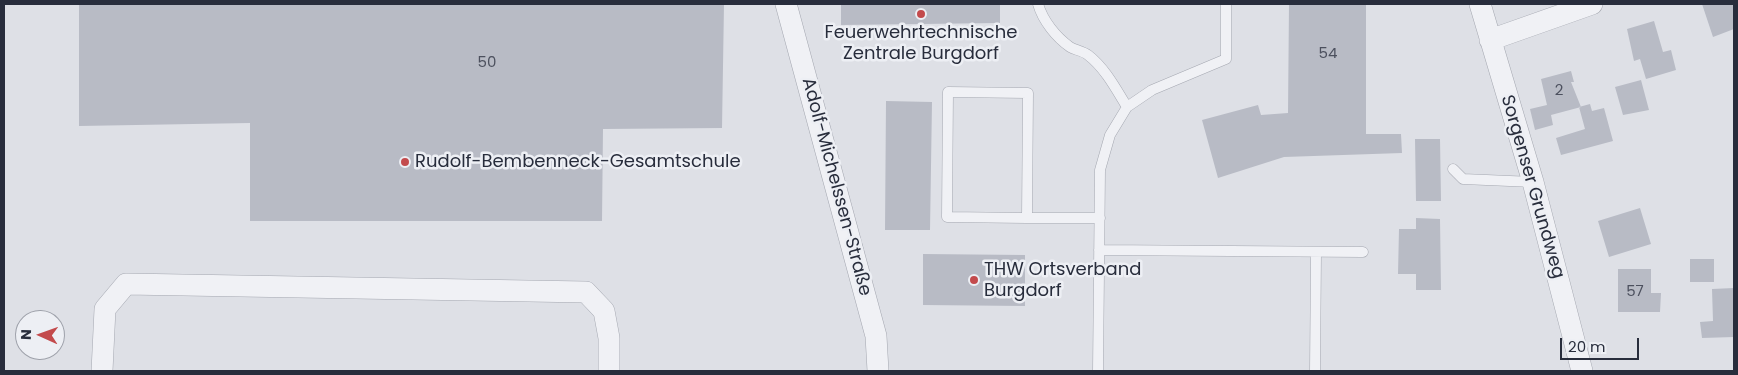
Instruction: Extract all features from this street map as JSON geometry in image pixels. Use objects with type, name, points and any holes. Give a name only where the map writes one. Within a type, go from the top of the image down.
[{"type":"street","name":"Adolf-Michelssen-Straße","points":[[786,4],[876,336],[878,371]]},
{"type":"street","name":"Sorgenser Grundweg","points":[[1480,4],[1534,182],[1582,371]]},
{"type":"street","points":[[1490,40],[1592,4]]},
{"type":"street","points":[[102,371],[105,309],[126,284],[586,292],[604,310],[609,338],[609,371]]},
{"type":"lane","points":[[1038,4],[1052,30],[1070,47],[1087,54],[1100,67],[1115,85],[1126,108]]},
{"type":"lane","points":[[1098,371],[1100,170],[1110,135],[1126,108],[1152,90],[1226,59],[1226,4]]},
{"type":"lane","points":[[1027,218],[1028,93],[948,92],[947,217],[1027,218],[1100,218]]},
{"type":"lane","points":[[1454,169],[1463,179],[1534,182]]},
{"type":"lane","points":[[1099,250],[1363,252]]},
{"type":"lane","points":[[1315,371],[1316,252]]},
{"type":"building","points":[[79,4],[724,4],[722,128],[603,129],[602,221],[250,221],[250,123],[79,126]]},
{"type":"building","name":"Feuerwehrtechnische Zentrale Burgdorf","points":[[841,4],[1000,4],[1000,23],[841,25]]},
{"type":"building","points":[[1289,4],[1366,4],[1366,134],[1401,134],[1402,153],[1284,157],[1218,178],[1202,120],[1258,105],[1261,115],[1288,113]]},
{"type":"building","points":[[1702,4],[1734,4],[1734,29],[1713,37]]},
{"type":"building","points":[[1654,21],[1663,52],[1671,50],[1676,70],[1646,79],[1640,59],[1634,61],[1627,29]]},
{"type":"building","points":[[1571,71],[1574,82],[1571,82],[1581,107],[1551,115],[1553,125],[1535,130],[1530,109],[1547,105],[1541,79]]},
{"type":"building","points":[[1641,80],[1649,110],[1623,115],[1615,87]]},
{"type":"building","points":[[886,101],[932,102],[930,230],[885,230]]},
{"type":"building","points":[[1590,104],[1592,111],[1604,108],[1613,141],[1561,155],[1556,138],[1585,129],[1579,107]]},
{"type":"building","points":[[1415,139],[1440,139],[1441,201],[1416,201]]},
{"type":"building","points":[[1640,208],[1651,244],[1609,257],[1598,221]]},
{"type":"building","points":[[1416,218],[1440,219],[1441,290],[1416,290],[1416,274],[1398,274],[1399,229],[1416,229]]},
{"type":"building","name":"THW Ortsverband Burgdorf","points":[[923,254],[1025,255],[1025,306],[923,305]]},
{"type":"building","points":[[1690,259],[1714,259],[1714,282],[1690,282]]},
{"type":"building","points":[[1618,269],[1651,269],[1651,293],[1661,293],[1660,312],[1618,312]]},
{"type":"building","points":[[1734,288],[1734,337],[1702,338],[1700,322],[1713,321],[1712,289]]},
{"type":"place","name":"Feuerwehrtechnische Zentrale Burgdorf","points":[[921,14]]},
{"type":"place","name":"Rudolf-Bembenneck-Gesamtschule","points":[[405,162]]},
{"type":"place","name":"THW Ortsverband Burgdorf","points":[[974,280]]}]
